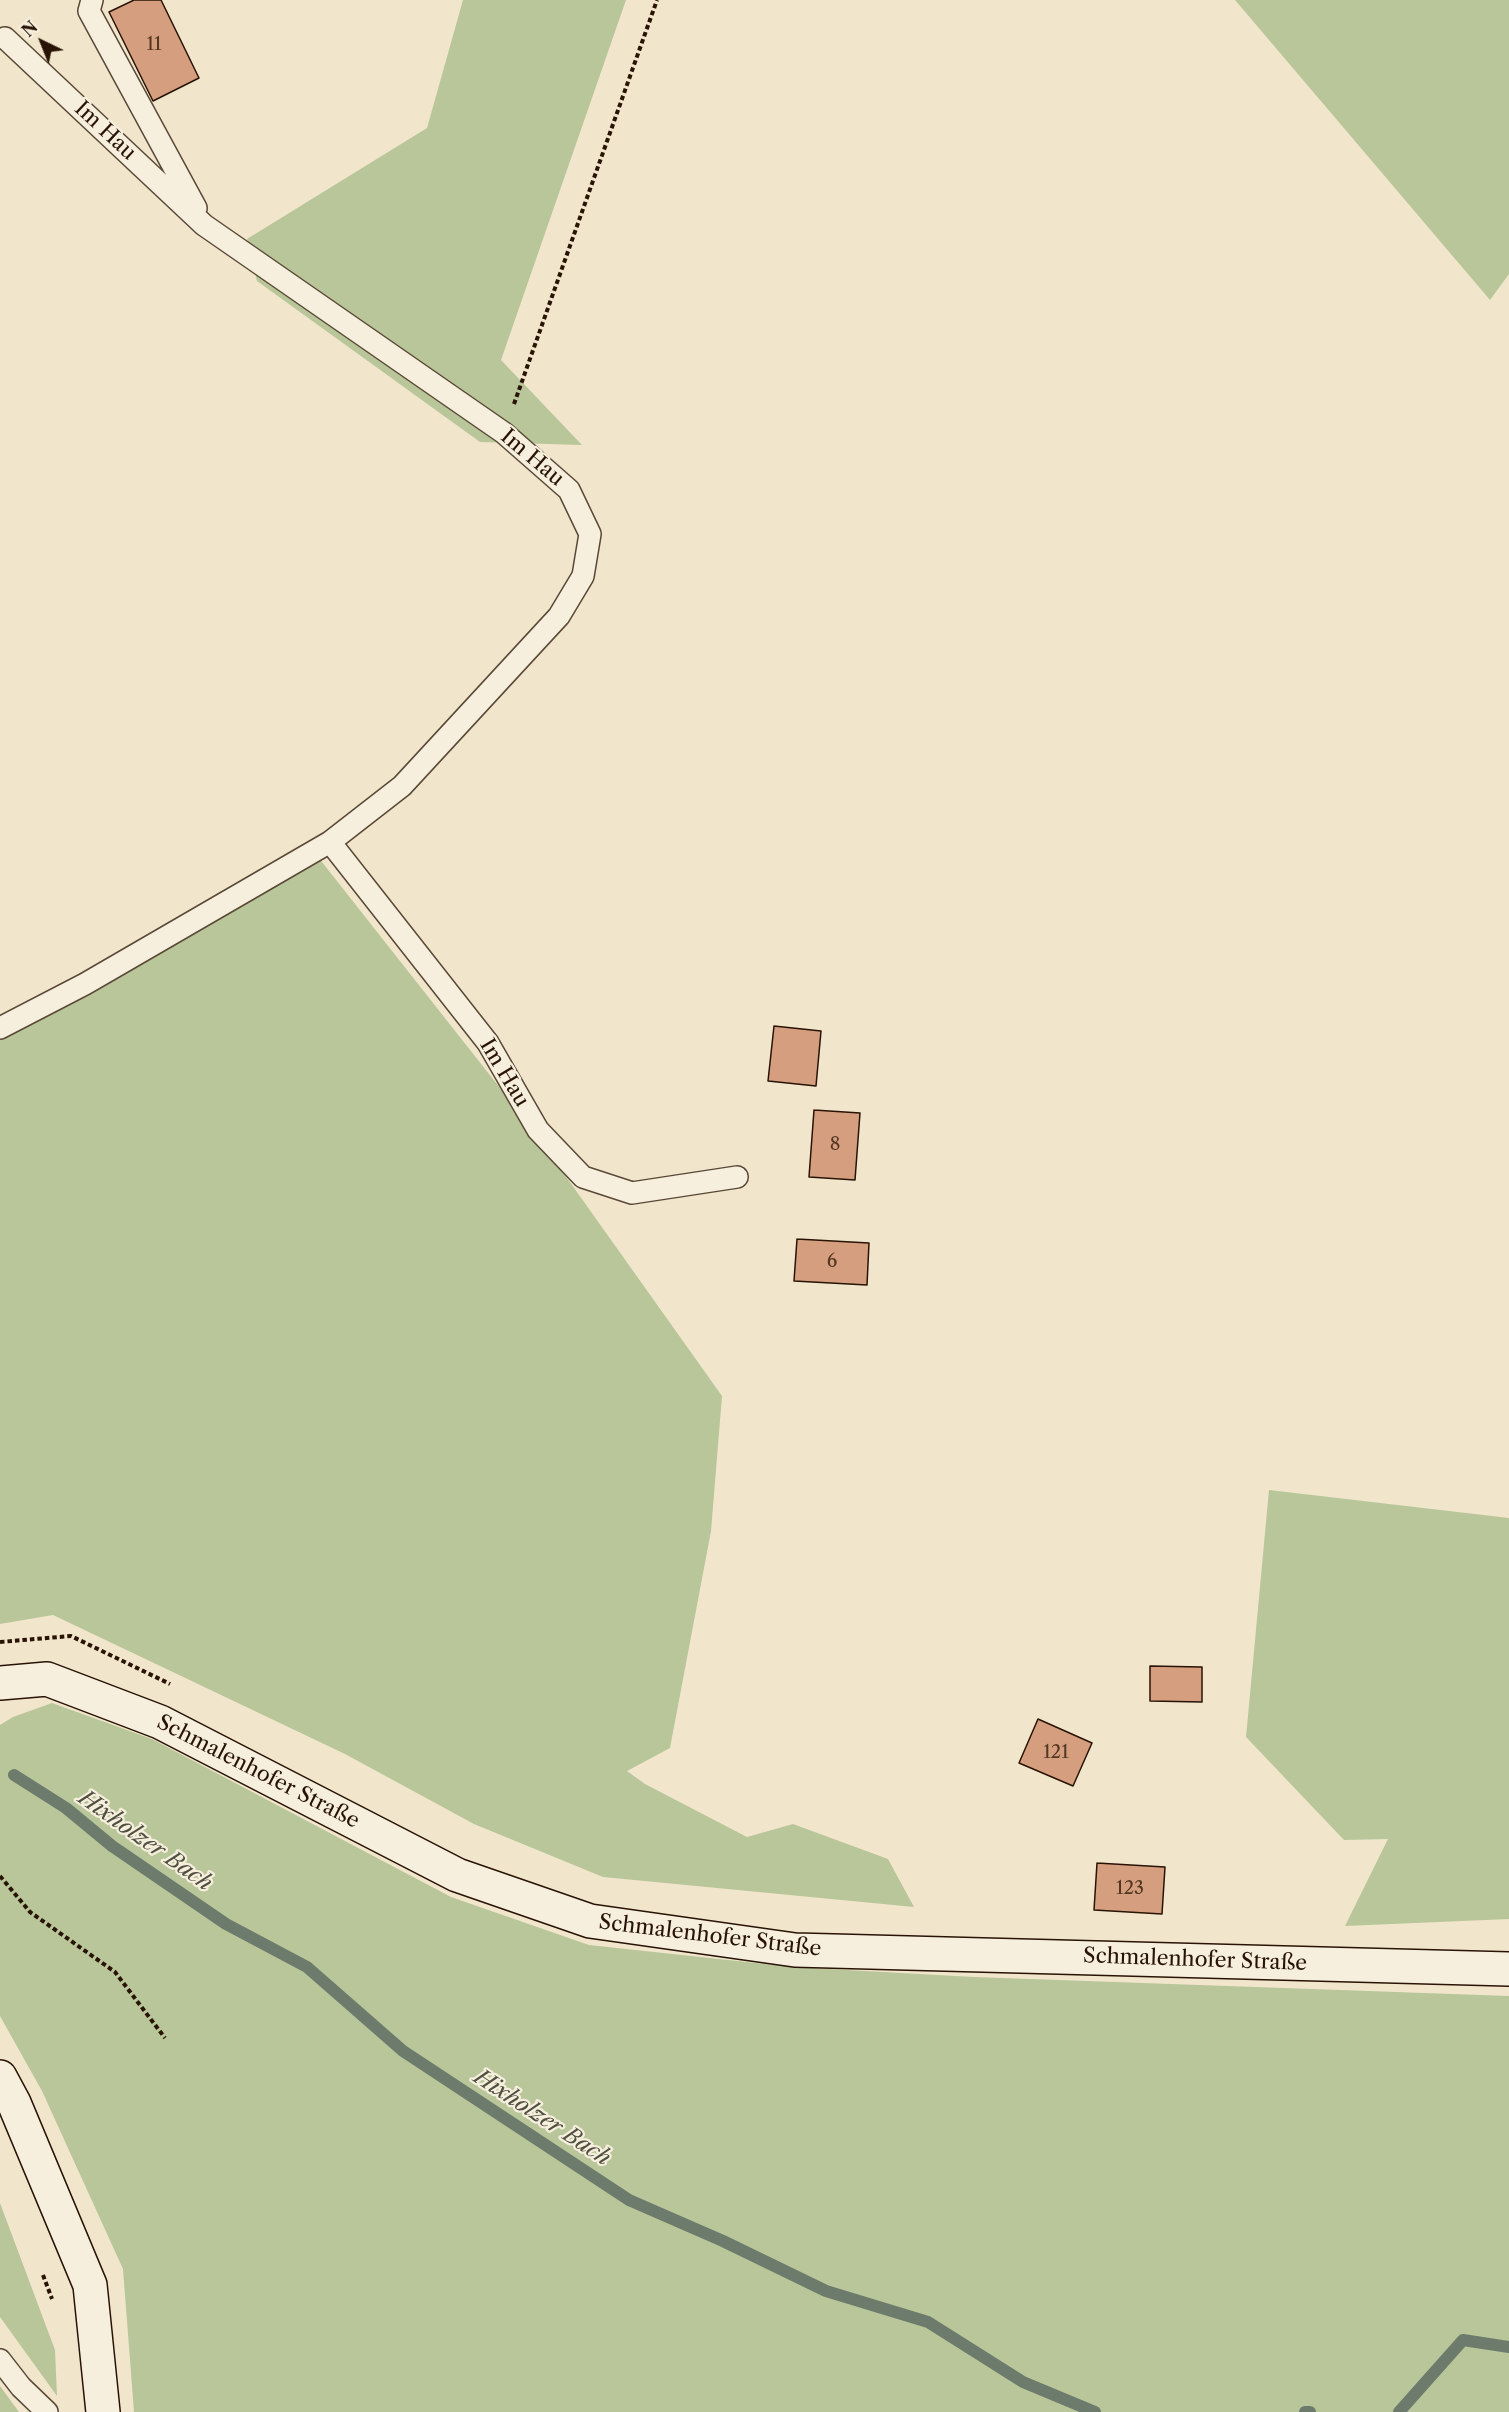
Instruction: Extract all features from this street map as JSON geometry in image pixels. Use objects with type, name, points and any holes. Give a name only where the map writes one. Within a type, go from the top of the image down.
[{"type":"main road","name":"Schmalenhofer Straße","points":[[0,1683],[48,1679],[160,1722],[457,1875],[590,1922],[795,1950],[1509,1968]]},
{"type":"main road","points":[[0,2077],[14,2103],[90,2285],[103,2412]]},
{"type":"lane","name":"Im Hau","points":[[92,0],[89,11],[204,225]]},
{"type":"lane","name":"Im Hau","points":[[0,1028],[85,984],[330,842],[402,786],[559,616],[583,576],[590,534],[569,490],[504,433],[204,225],[5,38]]},
{"type":"lane","name":"Im Hau","points":[[330,842],[488,1043],[538,1130],[583,1177],[632,1193],[737,1177]]},
{"type":"lane","points":[[0,2360],[21,2387],[47,2412]]},
{"type":"path","points":[[504,433],[657,0]]},
{"type":"path","points":[[0,1642],[71,1636],[173,1685]]},
{"type":"path","points":[[0,1876],[30,1912],[115,1972],[165,2038]]},
{"type":"path","points":[[39,2265],[51,2296],[53,2308]]},
{"type":"green space","points":[[463,0],[626,0],[501,360],[582,445],[480,442],[257,281],[247,239],[427,128]]},
{"type":"green space","points":[[1235,0],[1509,0],[1509,274],[1490,300]]},
{"type":"green space","points":[[318,857],[530,1126],[722,1396],[711,1531],[670,1748],[627,1771],[645,1784],[747,1837],[793,1824],[888,1859],[914,1907],[603,1877],[474,1824],[345,1754],[53,1615],[0,1624],[0,1039],[92,994]]},
{"type":"green space","points":[[1269,1490],[1509,1518],[1509,1919],[1345,1926],[1388,1839],[1344,1840],[1246,1737]]},
{"type":"green space","points":[[52,1703],[152,1739],[451,1897],[589,1945],[793,1967],[974,1977],[1509,1996],[1509,2412],[134,2412],[123,2269],[42,2091],[0,2016],[0,1725],[13,1717]]},
{"type":"green space","points":[[0,2203],[55,2350],[57,2396],[0,2317]]},
{"type":"green space","points":[[0,2386],[19,2412],[0,2412]]},
{"type":"building","points":[[134,0],[161,0],[199,78],[153,101],[109,12]]},
{"type":"building","points":[[774,1026],[821,1031],[816,1086],[768,1081]]},
{"type":"building","points":[[814,1110],[860,1113],[855,1180],[809,1177]]},
{"type":"building","points":[[797,1239],[869,1243],[867,1285],[794,1281]]},
{"type":"building","points":[[1150,1666],[1202,1667],[1202,1702],[1150,1701]]},
{"type":"building","points":[[1038,1719],[1092,1743],[1073,1786],[1019,1763]]},
{"type":"building","points":[[1097,1863],[1165,1867],[1162,1914],[1094,1910]]},
{"type":"waterway","name":"Hixholzer Bach","points":[[14,1775],[66,1808],[112,1846],[226,1924],[307,1967],[403,2051],[629,2200],[723,2241],[826,2291],[928,2322],[1023,2382],[1095,2412]]},
{"type":"waterway","name":"Hixholzer Bach","points":[[1399,2412],[1463,2340],[1509,2347]]},
{"type":"waterway","name":"Hixholzer Bach","points":[[1305,2412],[1310,2412]]}]
